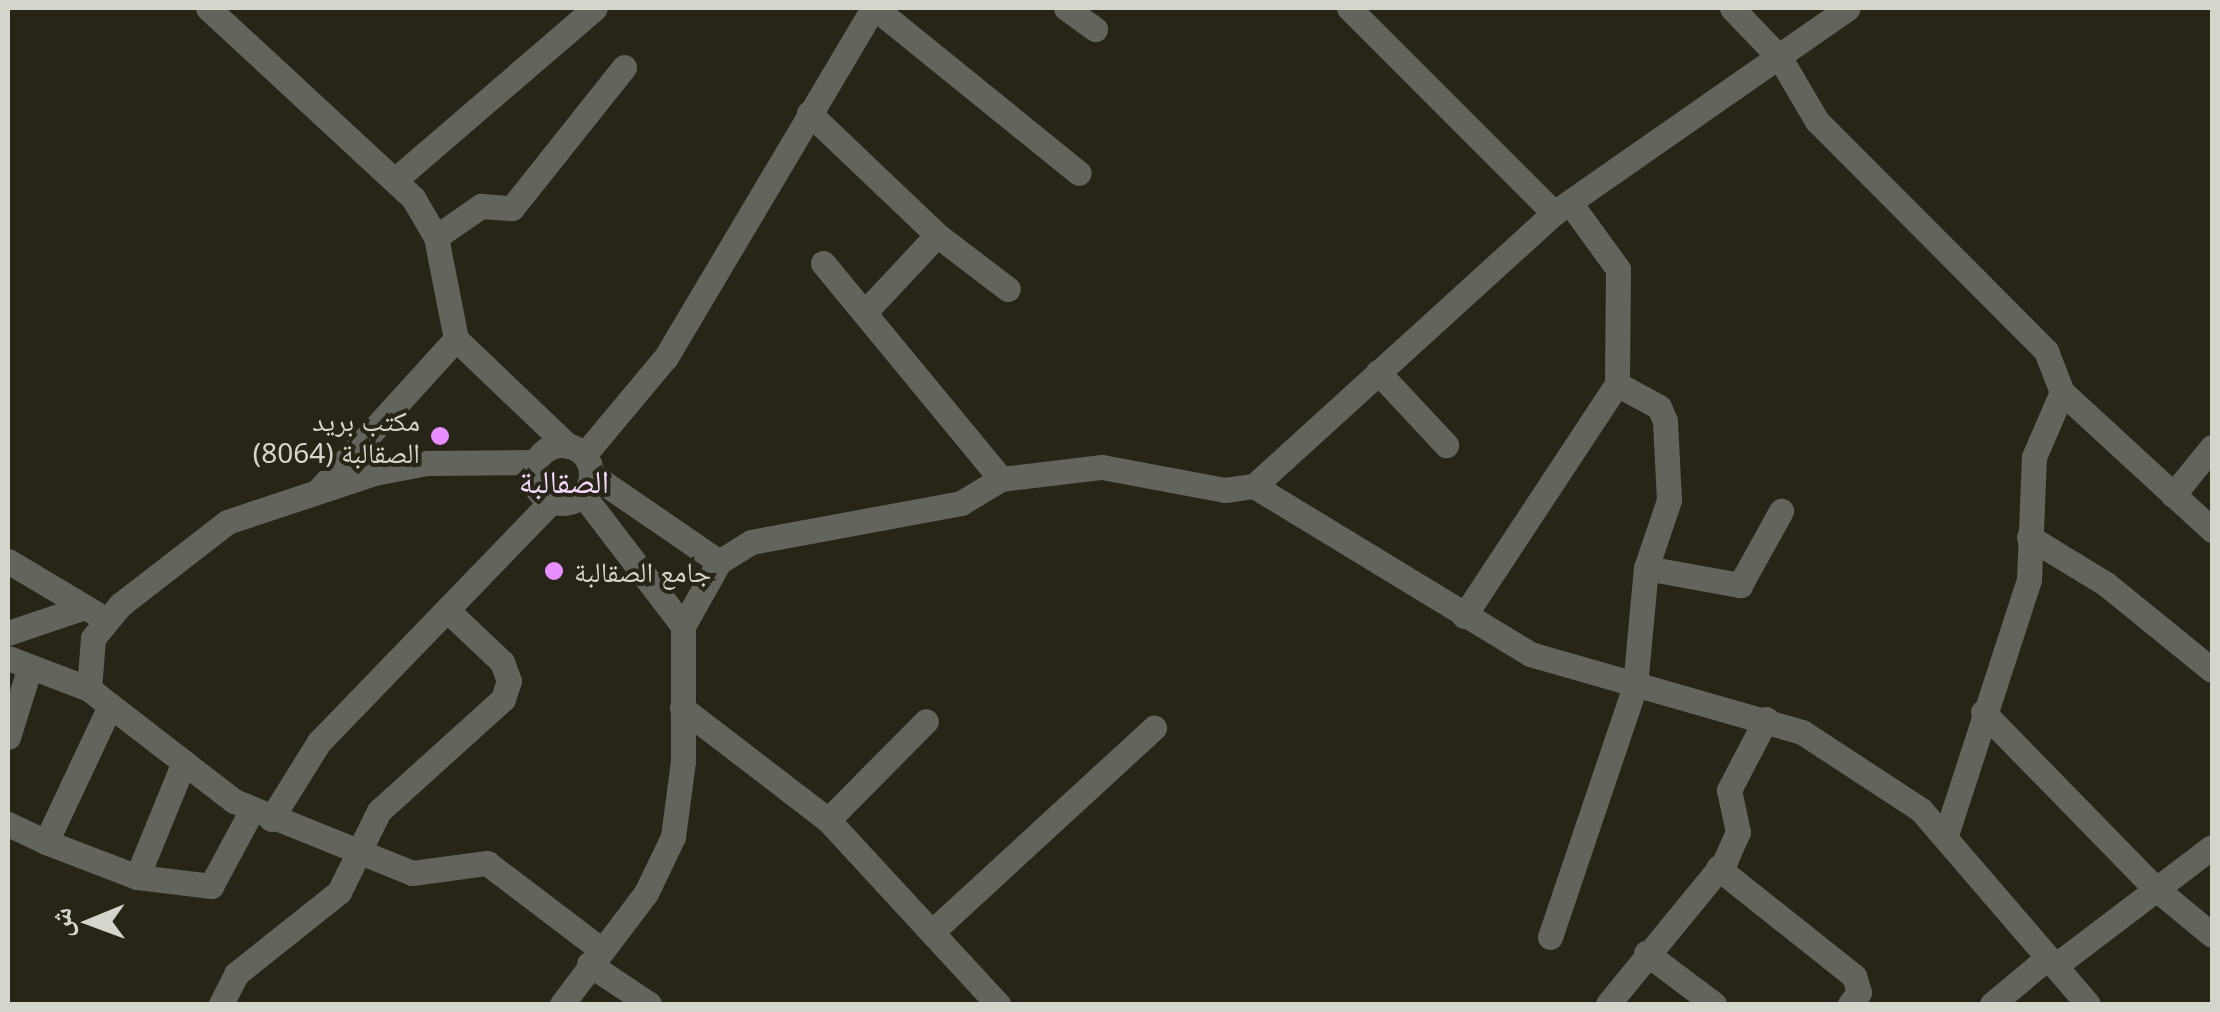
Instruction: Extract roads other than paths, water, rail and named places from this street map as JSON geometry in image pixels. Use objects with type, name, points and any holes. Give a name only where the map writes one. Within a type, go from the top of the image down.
[{"type":"street","points":[[208,8],[396,178],[436,237],[456,339],[582,467],[684,626]]},
{"type":"street","points":[[396,178],[595,8]]},
{"type":"street","points":[[8,824],[138,877],[211,886],[319,742],[552,502],[666,357],[808,112],[874,8],[1079,173]]},
{"type":"street","points":[[1066,8],[1095,29]]},
{"type":"street","points":[[1349,8],[1562,208],[1618,270],[1616,384],[1464,616]]},
{"type":"street","points":[[1732,8],[1780,58],[1816,122],[2046,352],[2062,392],[2212,530]]},
{"type":"street","points":[[562,1004],[594,956],[646,893],[673,837],[684,626],[719,562],[751,542],[961,503],[1000,479],[1102,468],[1225,490],[1254,486],[1562,208],[1848,8]]},
{"type":"street","points":[[436,237],[481,206],[512,208],[624,67]]},
{"type":"street","points":[[808,112],[937,235],[1008,289]]},
{"type":"street","points":[[865,312],[937,235]]},
{"type":"street","points":[[823,263],[1000,479]]},
{"type":"street","points":[[317,492],[456,339]]},
{"type":"street","points":[[1378,372],[1446,445]]},
{"type":"street","points":[[1550,937],[1635,686],[1646,568],[1668,500],[1666,421],[1659,407],[1616,384]]},
{"type":"street","points":[[1946,835],[2029,580],[2034,457],[2062,392]]},
{"type":"street","points":[[2172,495],[2212,447]]},
{"type":"street","points":[[552,502],[537,490],[536,462],[549,448],[719,562]]},
{"type":"street","points":[[89,689],[87,655],[107,620],[201,537],[317,492],[427,462],[536,462]]},
{"type":"street","points":[[1254,486],[1530,654],[1766,719],[1896,790],[1946,835],[2088,1004]]},
{"type":"street","points":[[1646,568],[1740,584],[1781,511]]},
{"type":"street","points":[[2029,537],[2106,584],[2212,670]]},
{"type":"street","points":[[8,561],[107,620]]},
{"type":"street","points":[[8,633],[82,608]]},
{"type":"street","points":[[221,1004],[236,974],[340,892],[379,812],[506,691],[502,662],[447,610]]},
{"type":"street","points":[[8,736],[19,662],[89,689],[184,762],[262,814],[428,876],[487,863],[649,1004]]},
{"type":"street","points":[[46,842],[110,706]]},
{"type":"street","points":[[682,708],[828,820],[934,930],[998,1004]]},
{"type":"street","points":[[1983,712],[2154,887],[2212,934]]},
{"type":"street","points":[[1608,1004],[1718,868],[1738,832],[1730,790],[1766,719]]},
{"type":"street","points":[[828,820],[926,721]]},
{"type":"street","points":[[934,930],[1154,728]]},
{"type":"street","points":[[138,877],[184,762]]},
{"type":"street","points":[[1992,1004],[2212,847]]},
{"type":"street","points":[[1718,868],[1854,976],[1860,992],[1850,1004]]},
{"type":"street","points":[[1646,953],[1714,1004]]},
{"type":"place","name":"مكتب بريد الصقالبة (8064)","points":[[440,436]]},
{"type":"place","name":"جامع الصقالبة","points":[[554,571]]},
{"type":"district","name":"الصقالبة","points":[[564,481]]}]
